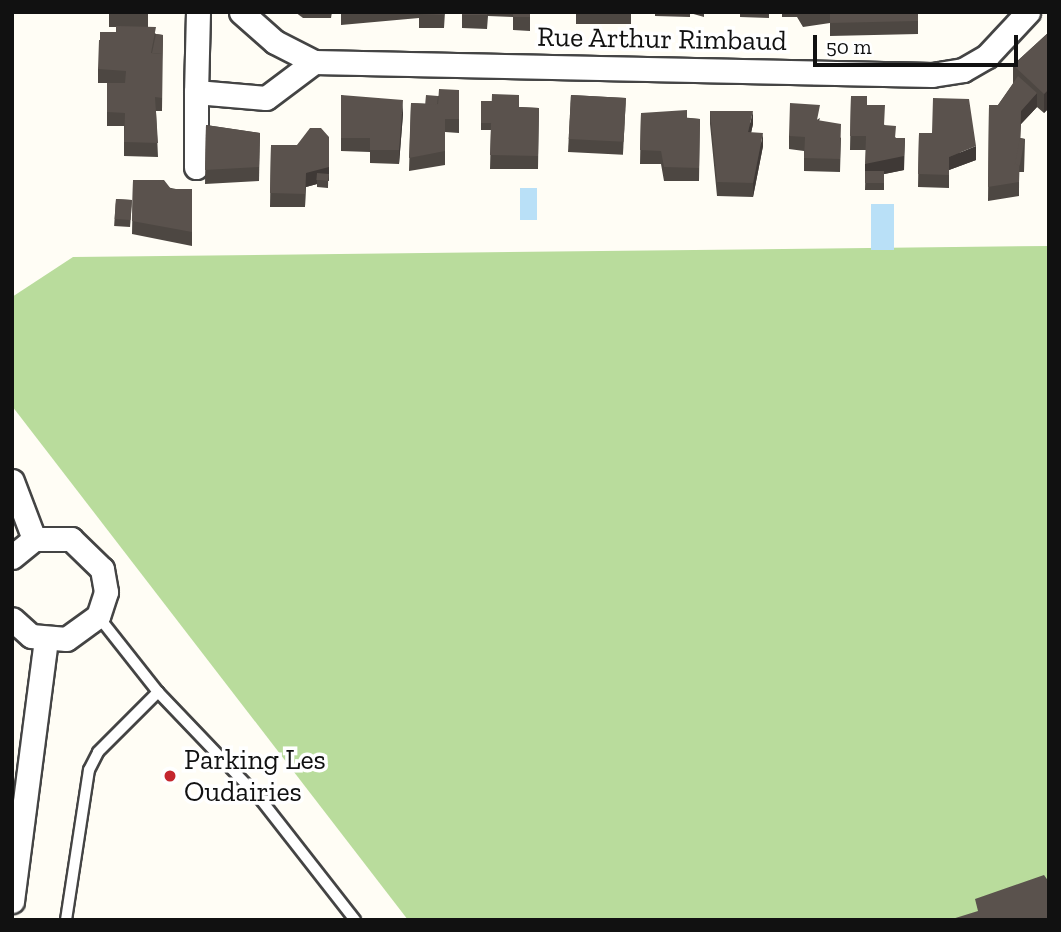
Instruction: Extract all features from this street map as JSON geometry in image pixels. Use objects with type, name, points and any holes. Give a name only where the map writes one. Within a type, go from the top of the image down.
[{"type":"street","points":[[196,167],[198,12]]},
{"type":"street","name":"Rue Arthur Rimbaud","points":[[241,12],[275,43],[314,62],[932,75],[963,70],[987,56],[1028,12]]},
{"type":"street","points":[[196,92],[266,98],[314,62]]},
{"type":"street","points":[[12,481],[34,539]]},
{"type":"street","points":[[12,556],[34,539],[71,539],[87,548],[102,569],[106,593],[98,616],[85,631],[46,640],[12,619]]},
{"type":"street","points":[[12,901],[46,640]]},
{"type":"lane","points":[[98,616],[158,692],[262,801],[355,920]]},
{"type":"lane","points":[[66,920],[89,770],[99,752],[158,692]]},
{"type":"green space","points":[[1049,246],[1049,920],[408,920],[12,406],[12,297],[73,257]]},
{"type":"water","points":[[520,188],[537,188],[537,220],[520,220]]},
{"type":"water","points":[[871,204],[894,204],[894,250],[871,250]]},
{"type":"building","points":[[148,12],[148,14],[109,13]]},
{"type":"building","points":[[444,12],[444,15],[419,14]]},
{"type":"building","points":[[462,12],[487,12],[487,15],[462,15]]},
{"type":"building","points":[[513,12],[530,12],[530,17],[513,17]]},
{"type":"building","points":[[830,12],[918,12],[918,21],[830,23]]},
{"type":"building","points":[[116,26],[156,27],[151,53],[162,54],[162,98],[155,97],[158,143],[124,142],[125,113],[107,112],[107,83],[125,83],[126,71],[98,69],[99,40],[116,40]]},
{"type":"building","points":[[100,32],[116,32],[116,40],[100,40]]},
{"type":"building","points":[[1049,32],[1049,89],[1044,94],[1013,65]]},
{"type":"building","points":[[156,34],[163,35],[162,61],[162,54],[152,53]]},
{"type":"building","points":[[1018,76],[1037,93],[1021,111],[1019,182],[988,187],[989,105],[998,105]]},
{"type":"building","points":[[439,89],[459,90],[459,119],[445,119],[445,151],[409,158],[411,103],[438,104]]},
{"type":"building","points":[[492,94],[519,95],[519,107],[539,108],[538,156],[490,155]]},
{"type":"building","points":[[341,95],[403,100],[399,150],[370,150],[370,138],[341,138]]},
{"type":"building","points":[[426,95],[438,96],[437,105],[425,104]]},
{"type":"building","points":[[571,95],[626,98],[624,142],[569,139]]},
{"type":"building","points":[[851,96],[867,96],[867,105],[885,105],[884,125],[896,126],[895,138],[905,138],[904,156],[865,164],[866,136],[850,136]]},
{"type":"building","points":[[933,98],[969,99],[976,146],[949,157],[949,175],[918,174],[919,133],[932,133]]},
{"type":"building","points":[[481,101],[492,101],[492,123],[481,123]]},
{"type":"building","points":[[790,103],[820,105],[817,120],[841,124],[840,159],[804,158],[805,137],[789,136]]},
{"type":"building","points":[[687,110],[687,118],[700,119],[699,168],[664,167],[661,151],[640,150],[641,113]]},
{"type":"building","points":[[710,111],[753,111],[748,132],[763,133],[753,183],[717,182]]},
{"type":"building","points":[[206,125],[260,133],[259,167],[205,170]]},
{"type":"building","points":[[310,128],[321,128],[329,137],[329,167],[306,173],[305,194],[270,193],[271,145],[297,145]]},
{"type":"building","points":[[1020,138],[1025,139],[1020,165],[1015,165]]},
{"type":"building","points":[[865,171],[884,171],[884,183],[865,183]]},
{"type":"building","points":[[317,173],[329,174],[328,181],[316,180]]},
{"type":"building","points":[[133,180],[164,180],[171,189],[192,189],[192,232],[132,221]]},
{"type":"building","points":[[116,199],[132,200],[131,220],[115,219]]},
{"type":"building","points":[[1044,875],[1049,882],[1049,920],[949,920],[978,911],[975,899]]},
{"type":"place","name":"Parking Les Oudairies","points":[[170,776]]}]
